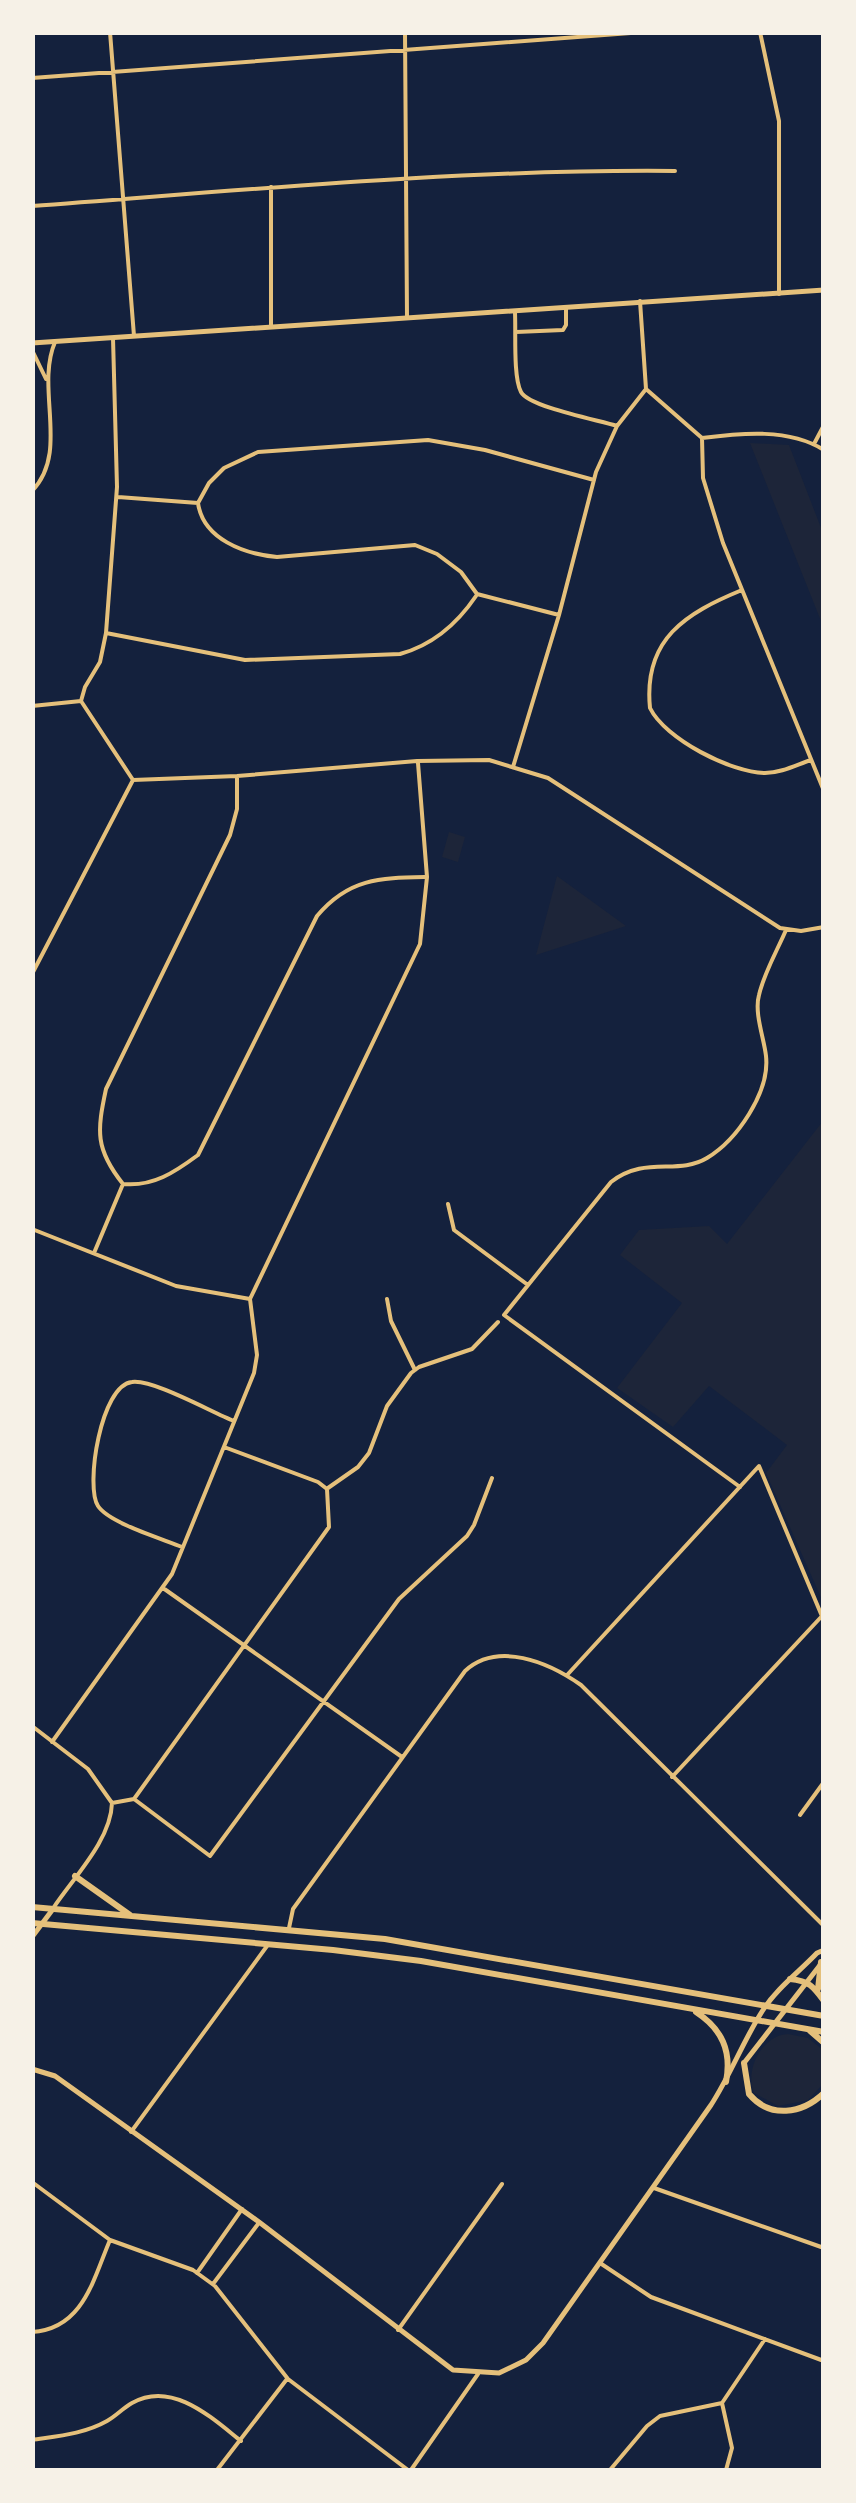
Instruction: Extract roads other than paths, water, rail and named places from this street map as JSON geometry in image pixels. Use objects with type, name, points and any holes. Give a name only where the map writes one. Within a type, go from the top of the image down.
[{"type":"highway","points":[[75,1876],[130,1916]]},
{"type":"highway","points":[[32,1908],[289,1928],[480,1954],[824,2016]]},
{"type":"highway","points":[[32,1923],[421,1961],[824,2032]]},
{"type":"highway","points":[[818,1990],[822,1961]]},
{"type":"highway","points":[[790,1980],[806,1981],[824,2001]]},
{"type":"highway","points":[[691,2009],[712,2024],[722,2038],[728,2062],[726,2082]]},
{"type":"highway","points":[[808,2030],[824,2043]]},
{"type":"highway","points":[[744,2062],[749,2094],[766,2108],[794,2111],[824,2093]]},
{"type":"street","points":[[110,32],[134,336]]},
{"type":"street","points":[[405,32],[407,317]]},
{"type":"street","points":[[32,78],[644,32]]},
{"type":"street","points":[[760,32],[779,121],[779,294]]},
{"type":"street","points":[[32,206],[406,177],[555,170],[675,171]]},
{"type":"street","points":[[271,188],[271,325]]},
{"type":"street","points":[[48,384],[32,347],[55,342],[824,290]]},
{"type":"street","points":[[513,767],[594,480],[617,426],[646,389],[640,301]]},
{"type":"street","points":[[516,332],[563,330],[566,309]]},
{"type":"street","points":[[515,313],[518,382],[526,398],[617,426]]},
{"type":"street","points":[[81,700],[100,662],[106,633],[116,497],[114,338]]},
{"type":"street","points":[[32,491],[48,468],[48,364],[55,342]]},
{"type":"street","points":[[646,389],[702,438],[779,436],[824,450]]},
{"type":"street","points":[[814,444],[824,425]]},
{"type":"street","points":[[702,438],[703,478],[723,543],[824,791]]},
{"type":"street","points":[[559,615],[478,594],[462,572],[437,554],[415,546],[277,557],[233,547],[200,518],[198,503],[224,468],[258,452],[428,440],[485,450],[594,480]]},
{"type":"street","points":[[116,497],[198,503]]},
{"type":"street","points":[[742,590],[698,608],[670,636],[653,668],[650,708],[672,734],[737,770],[778,772],[810,760]]},
{"type":"street","points":[[106,633],[245,660],[400,654],[419,649],[443,634],[478,594]]},
{"type":"street","points":[[32,706],[81,700]]},
{"type":"street","points":[[81,700],[132,780]]},
{"type":"street","points":[[132,780],[470,758],[530,770],[786,930],[824,926]]},
{"type":"street","points":[[52,1742],[172,1574],[254,1373],[257,1355],[250,1298],[420,944],[426,878],[417,761]]},
{"type":"street","points":[[237,776],[237,809],[230,834],[106,1089],[97,1129],[109,1166],[123,1184],[139,1185],[161,1179],[198,1155],[317,916],[327,904],[349,886],[388,878],[426,878]]},
{"type":"street","points":[[32,974],[132,780]]},
{"type":"street","points":[[740,1487],[504,1315],[612,1182],[641,1166],[695,1164],[709,1157],[757,1102],[767,1074],[758,997],[786,930]]},
{"type":"street","points":[[94,1253],[123,1184]]},
{"type":"street","points":[[448,1204],[454,1230],[528,1285]]},
{"type":"street","points":[[32,1229],[176,1286],[250,1298]]},
{"type":"street","points":[[387,1299],[390,1321],[415,1370]]},
{"type":"street","points":[[327,1489],[358,1467],[369,1453],[387,1406],[415,1370],[472,1349],[498,1322]]},
{"type":"street","points":[[182,1547],[116,1519],[96,1504],[92,1490],[104,1409],[116,1388],[131,1382],[148,1384],[234,1421]]},
{"type":"street","points":[[224,1446],[312,1478],[327,1489]]},
{"type":"street","points":[[567,1675],[759,1466],[822,1619],[672,1777]]},
{"type":"street","points":[[112,1803],[134,1800],[210,1856],[398,1598],[467,1536],[492,1478]]},
{"type":"street","points":[[134,1800],[329,1527],[327,1489]]},
{"type":"street","points":[[163,1588],[402,1756]]},
{"type":"street","points":[[289,1928],[292,1909],[464,1671],[487,1657],[512,1656],[567,1675],[581,1685],[824,1926]]},
{"type":"street","points":[[32,1726],[88,1768],[112,1803],[112,1816],[102,1836],[32,1937]]},
{"type":"street","points":[[800,1815],[824,1782]]},
{"type":"street","points":[[131,2132],[268,1945]]},
{"type":"street","points":[[32,2069],[55,2076],[242,2209],[453,2370],[499,2373],[526,2360],[542,2344],[726,2082],[765,2006],[816,1953],[824,1950]]},
{"type":"street","points":[[733,2070],[744,2062],[822,1961]]},
{"type":"street","points":[[32,2182],[110,2240],[197,2273],[213,2284],[288,2378],[410,2470],[478,2374]]},
{"type":"street","points":[[398,2330],[502,2184]]},
{"type":"street","points":[[654,2188],[824,2248]]},
{"type":"street","points":[[197,2273],[242,2209]]},
{"type":"street","points":[[213,2284],[259,2222]]},
{"type":"street","points":[[32,2332],[52,2331],[77,2311],[110,2240]]},
{"type":"street","points":[[600,2263],[651,2298],[824,2361]]},
{"type":"street","points":[[610,2470],[660,2416],[722,2403],[766,2340]]},
{"type":"street","points":[[216,2470],[288,2378]]},
{"type":"street","points":[[32,2440],[81,2432],[150,2396],[185,2402],[241,2441]]},
{"type":"street","points":[[722,2403],[732,2448],[726,2470]]}]
